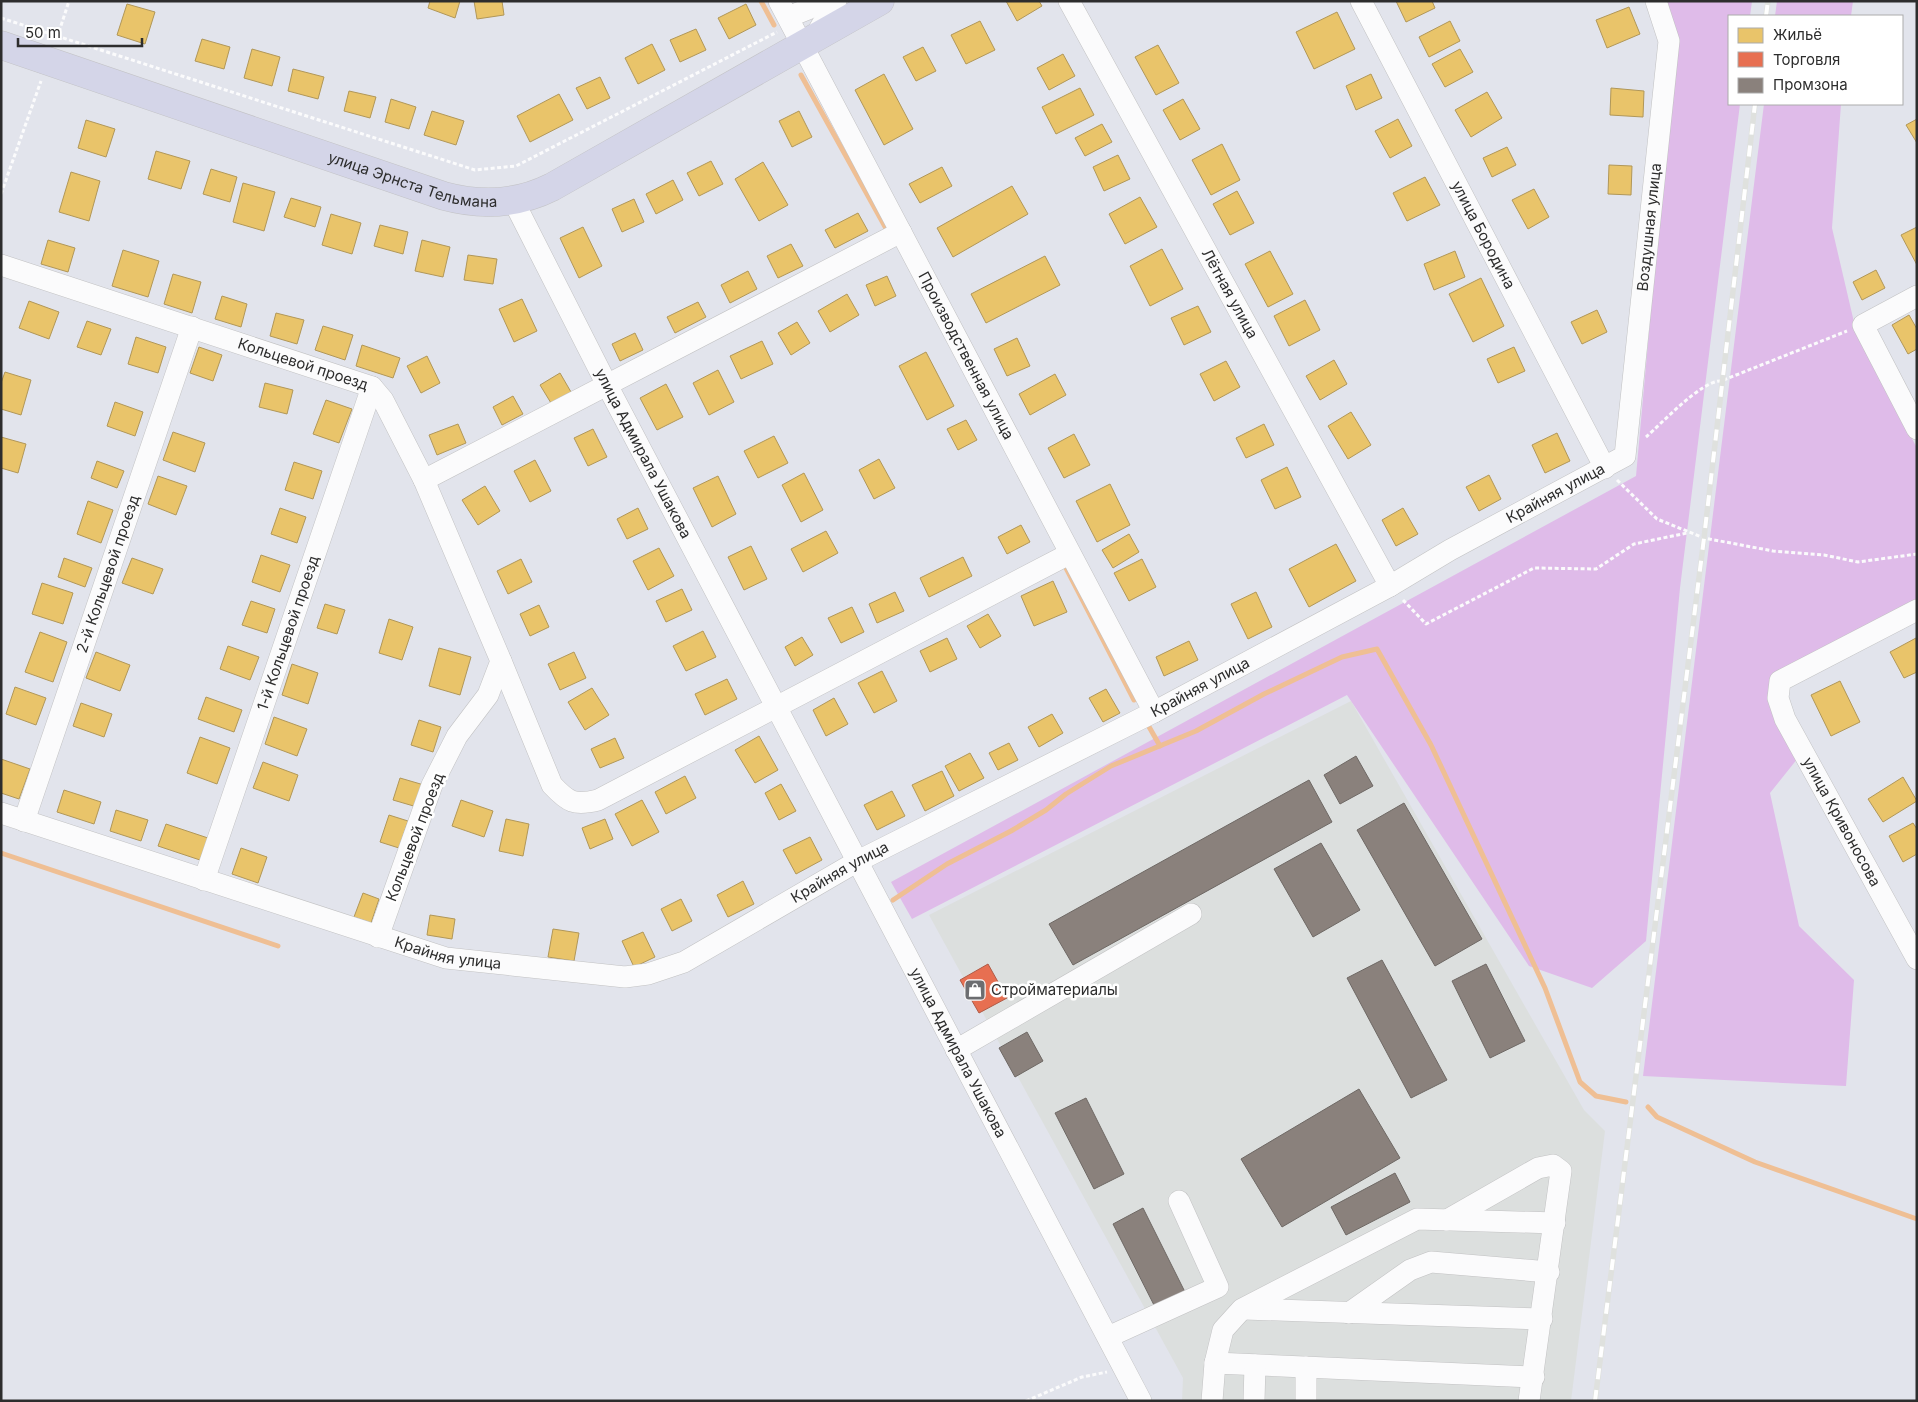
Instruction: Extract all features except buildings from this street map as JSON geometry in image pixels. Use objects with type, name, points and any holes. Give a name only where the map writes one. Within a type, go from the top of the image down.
[{"type":"main road","name":"улица Эрнста Тельмана","points":[[1,44],[53,49],[444,196],[472,202],[513,200],[552,187],[795,25],[880,1]]},
{"type":"street","points":[[795,25],[808,9],[819,1]]},
{"type":"street","points":[[795,25],[836,1]]},
{"type":"street","name":"Лётная улица","points":[[1069,1],[1390,586]]},
{"type":"street","name":"улица Бородина","points":[[1361,1],[1605,468]]},
{"type":"street","name":"Воздушная улица","points":[[1625,456],[1669,41],[1656,1]]},
{"type":"street","name":"Производственная улица","points":[[795,25],[1069,554],[1154,712]]},
{"type":"street","name":"улица Адмирала Ушакова","points":[[513,200],[607,385],[778,705],[956,1050],[1141,1401]]},
{"type":"street","points":[[424,480],[901,232]]},
{"type":"street","name":"Кольцевой проезд","points":[[1,265],[372,386],[383,400],[424,480],[552,785],[566,800],[583,804],[598,800],[778,705]]},
{"type":"street","points":[[1917,296],[1863,325],[1917,429]]},
{"type":"street","name":"2-й Кольцевой проезд","points":[[24,821],[192,327]]},
{"type":"street","name":"1-й Кольцевой проезд","points":[[204,880],[372,386]]},
{"type":"street","name":"Крайняя улица","points":[[1,813],[446,958],[625,977],[648,974],[684,962],[858,861],[1154,712],[1390,586],[1450,550],[1625,456]]},
{"type":"street","points":[[778,705],[1069,554]]},
{"type":"street","name":"улица Кривоносова","points":[[1917,610],[1780,681],[1778,698],[1785,719],[1917,959]]},
{"type":"street","name":"Кольцевой проезд","points":[[378,937],[432,785],[457,736],[488,695],[501,661]]},
{"type":"street","points":[[956,1050],[1191,914]]},
{"type":"street","points":[[1447,1220],[1538,1168],[1553,1164],[1562,1172],[1534,1377],[1529,1401]]},
{"type":"street","points":[[1108,1338],[1218,1286],[1179,1201]]},
{"type":"street","points":[[1212,1401],[1215,1363],[1223,1330],[1242,1309],[1417,1219],[1555,1223]]},
{"type":"street","points":[[1349,1313],[1410,1270],[1432,1262],[1549,1272]]},
{"type":"street","points":[[1242,1309],[1542,1318]]},
{"type":"street","points":[[1215,1363],[1534,1377]]},
{"type":"street","points":[[1254,1401],[1255,1365]]},
{"type":"street","points":[[1306,1367],[1306,1401]]},
{"type":"path","points":[[1,194],[70,1]]},
{"type":"path","points":[[1,18],[53,49],[475,170],[516,166],[795,25]]},
{"type":"path","points":[[1625,456],[1698,391],[1716,381],[1721,381],[1863,325]]},
{"type":"path","points":[[1605,468],[1657,519],[1687,533],[1773,551],[1824,555],[1858,562],[1917,554]]},
{"type":"path","points":[[1390,586],[1426,624],[1534,568],[1596,569],[1634,544],[1687,533]]},
{"type":"path","points":[[1026,1401],[1082,1377],[1109,1372],[1122,1364]]},
{"type":"shaded area","points":[[1662,1],[1752,1],[1750,15],[1728,15],[1728,105],[1740,105],[1680,588],[1646,941],[1592,988],[1529,966],[1347,695],[912,919],[891,882],[1636,476],[1676,33]]},
{"type":"shaded area","points":[[1777,1],[1853,1],[1851,15],[1775,15]]},
{"type":"shaded area","points":[[1764,105],[1841,105],[1832,228],[1857,335],[1917,448],[1917,603],[1772,676],[1798,758],[1770,793],[1799,926],[1854,980],[1846,1086],[1643,1076]]},
{"type":"shaded area","points":[[1351,701],[1584,1110],[1605,1131],[1571,1401],[1182,1401],[1183,1378],[929,915]]},
{"type":"waterway","points":[[761,1],[774,25]]},
{"type":"waterway","points":[[801,75],[888,232]]},
{"type":"waterway","points":[[1065,566],[1134,700]]},
{"type":"waterway","points":[[893,900],[947,864],[1011,831],[1046,810],[1066,794],[1111,766],[1196,731],[1264,694],[1342,657],[1377,649],[1431,745],[1545,988],[1580,1082],[1596,1096],[1626,1102]]},
{"type":"waterway","points":[[1148,725],[1160,746]]},
{"type":"waterway","points":[[1,853],[278,946]]},
{"type":"waterway","points":[[1648,1107],[1657,1117],[1755,1162],[1917,1219]]},
{"type":"railway","points":[[1766,15],[1768,1]]},
{"type":"railway","points":[[1595,1401],[1704,538],[1755,105]]},
{"type":"place","name":"Стройматериалы","points":[[975,990]]}]
